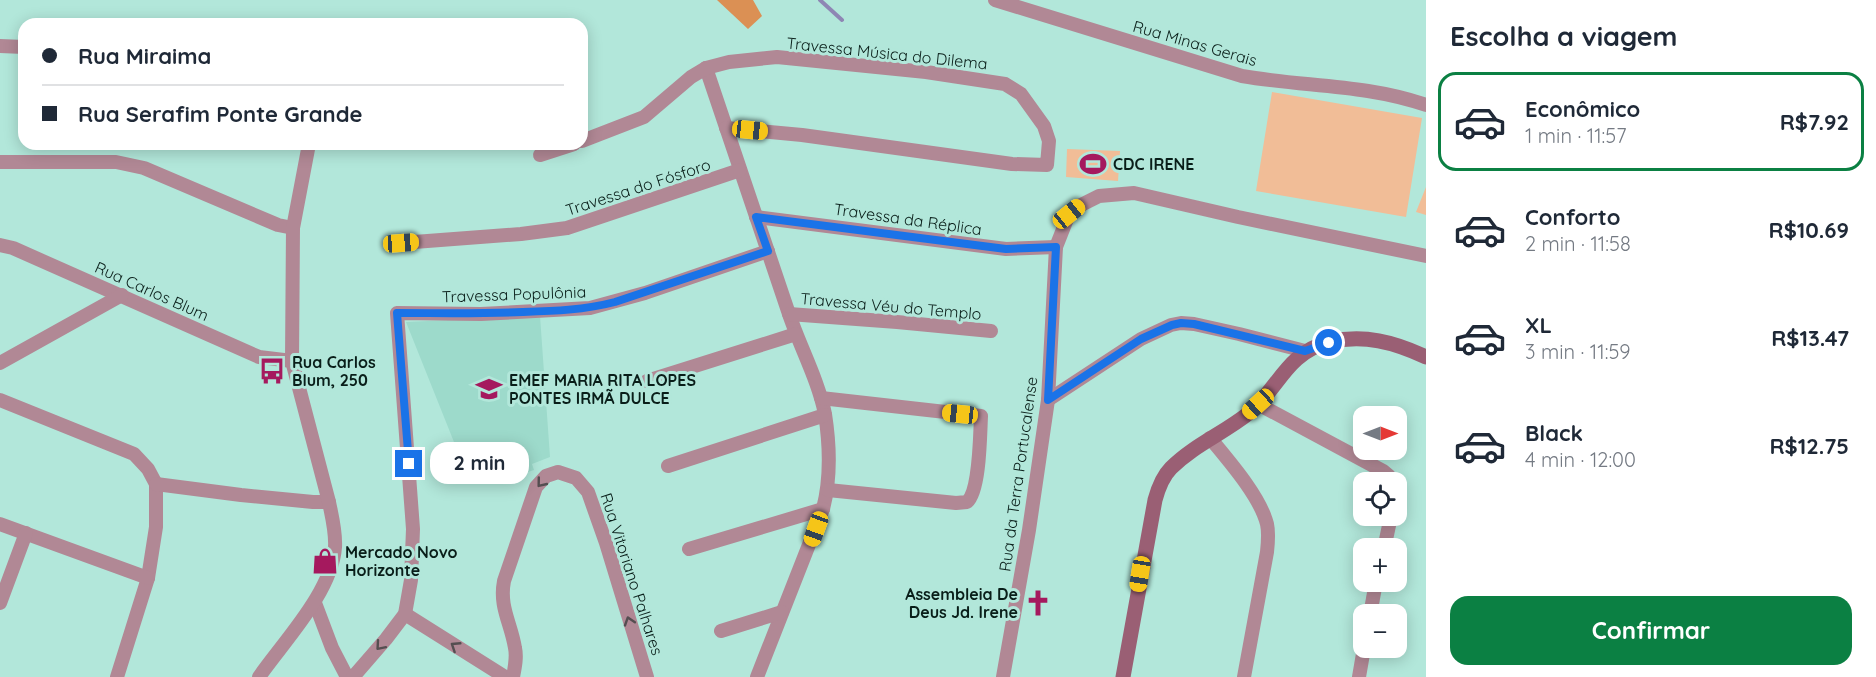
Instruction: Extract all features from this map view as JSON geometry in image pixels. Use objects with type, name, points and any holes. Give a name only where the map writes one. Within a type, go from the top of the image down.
[{"type":"street","name":"Rua Minas Gerais","points":[[995,0],[1242,76],[1383,93],[1426,105]]},
{"type":"street","points":[[0,46],[18,46]]},
{"type":"street","name":"Travessa Música do Dilema","points":[[588,139],[644,117],[691,77],[706,68],[729,62],[777,57],[926,72],[1005,84],[1021,94],[1044,126],[1049,141],[1047,165],[1012,164],[802,135],[726,128]]},
{"type":"street","points":[[706,68],[789,314],[821,399],[830,458],[828,490],[823,509],[757,677]]},
{"type":"street","points":[[259,677],[315,603],[335,550],[334,525],[329,502],[292,361],[293,228],[308,150]]},
{"type":"street","points":[[540,155],[555,150]]},
{"type":"street","points":[[0,162],[117,162],[132,165],[278,225],[293,228]]},
{"type":"street","name":"Travessa do Fósforo","points":[[401,243],[521,234],[567,228],[740,171]]},
{"type":"street","name":"Rua da Terra Portucalense","points":[[1003,677],[1031,519],[1048,400],[1056,247],[1069,214],[1099,196],[1134,193],[1426,256]]},
{"type":"street","name":"Travessa da Réplica","points":[[756,217],[1006,249],[1056,247]]},
{"type":"street","name":"Rua Carlos Blum","points":[[0,245],[13,248],[122,295],[259,357],[292,361]]},
{"type":"street","name":"Travessa Populônia","points":[[405,614],[411,580],[413,529],[397,313],[481,314],[590,308],[768,251]]},
{"type":"street","points":[[0,363],[122,295]]},
{"type":"street","name":"Travessa Véu do Templo","points":[[789,314],[991,331]]},
{"type":"street","points":[[1048,400],[1141,339],[1181,323],[1194,324],[1305,351]]},
{"type":"street","points":[[647,381],[796,334]]},
{"type":"street","points":[[1123,677],[1140,574],[1159,486],[1169,470],[1210,438],[1247,414],[1258,404],[1281,374],[1305,351],[1329,343],[1368,338],[1390,342],[1426,357]]},
{"type":"street","points":[[821,399],[981,416],[978,468],[972,494],[967,502],[956,503],[828,490]]},
{"type":"street","points":[[0,400],[134,454],[148,469],[156,484],[156,527],[148,578],[117,677]]},
{"type":"street","points":[[1258,404],[1384,472]]},
{"type":"street","points":[[668,466],[825,415]]},
{"type":"street","points":[[1210,438],[1234,466],[1254,497],[1266,522],[1268,533],[1267,552],[1244,677]]},
{"type":"street","name":"Rua Vitoriano Palhares","points":[[513,677],[516,650],[503,607],[504,580],[536,487],[546,476],[558,472],[576,478],[588,492],[647,677]]},
{"type":"street","points":[[156,484],[241,495],[329,502]]},
{"type":"street","points":[[688,549],[823,509]]},
{"type":"street","points":[[0,524],[148,578]]},
{"type":"street","points":[[0,603],[26,533]]},
{"type":"street","points":[[315,603],[332,648],[347,677]]},
{"type":"street","points":[[721,631],[782,612]]},
{"type":"street","points":[[353,677],[405,614],[505,677]]},
{"type":"street","points":[[1359,677],[1362,658]]},
{"type":"shaded area","points":[[717,0],[753,0],[762,16],[748,29]]},
{"type":"shaded area","points":[[1272,92],[1422,118],[1406,217],[1256,191]]},
{"type":"shaded area","name":"CDC IRENE","points":[[1067,149],[1120,151],[1118,181],[1066,177]]},
{"type":"shaded area","points":[[1426,187],[1426,215],[1416,212]]},
{"type":"shaded area","name":"EMEF MARIA RITA LOPES PONTES IRMÃ DULCE","points":[[540,316],[550,457],[532,464],[534,470],[509,478],[503,466],[470,482],[406,322]]},
{"type":"waterway","points":[[820,0],[842,20]]},
{"type":"place","name":"CDC IRENE","points":[[1093,164]]},
{"type":"place","name":"Rua Carlos Blum, 250","points":[[272,371]]},
{"type":"place","name":"EMEF MARIA RITA LOPES PONTES IRMÃ DULCE","points":[[489,389]]},
{"type":"place","name":"Mercado Novo Horizonte","points":[[325,561]]},
{"type":"place","name":"Assembleia De Deus Jd. Irene","points":[[1038,603]]},
{"type":"route","points":[[409,464],[397,313],[481,314],[562,310],[590,308],[615,302],[768,251],[756,217],[786,219],[1006,249],[1056,247],[1048,400],[1141,339],[1181,323],[1239,334],[1305,351],[1329,343]]}]
